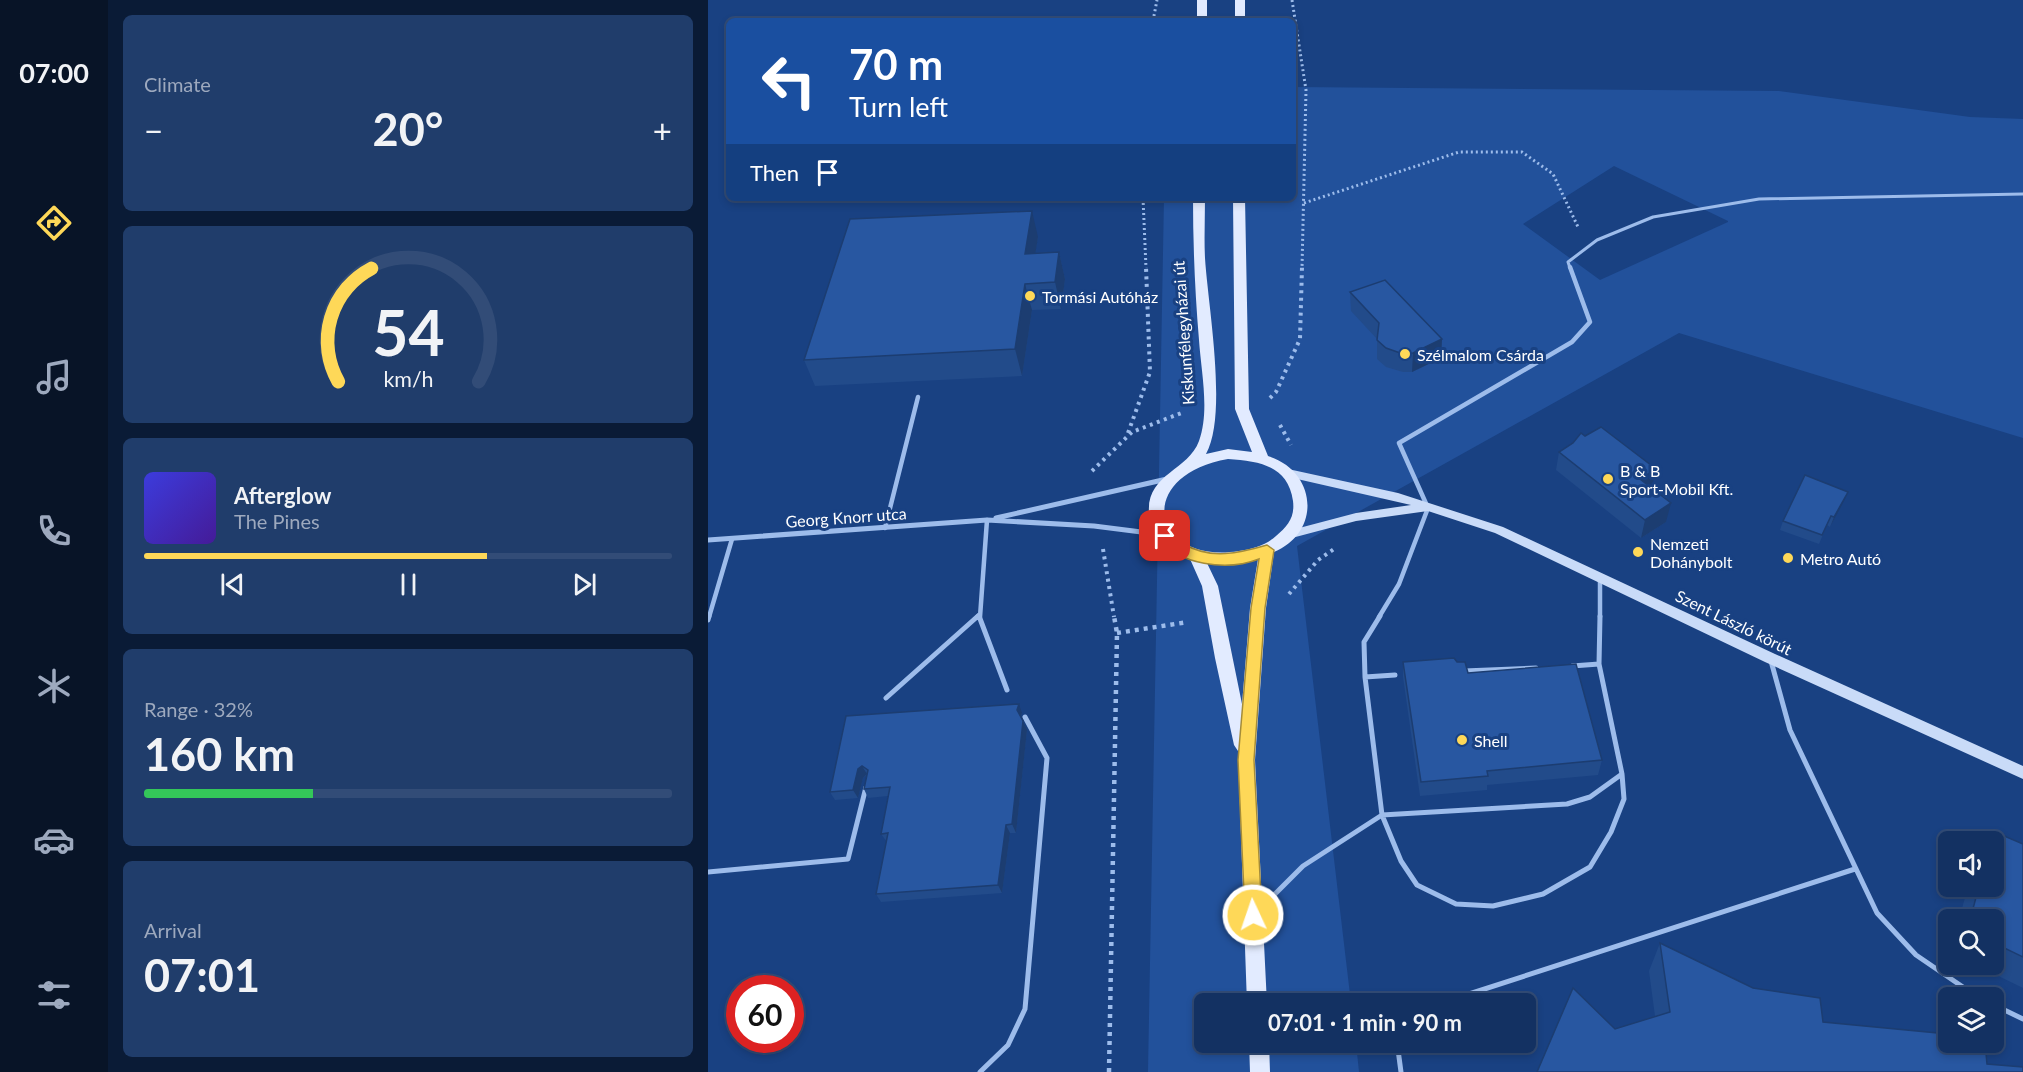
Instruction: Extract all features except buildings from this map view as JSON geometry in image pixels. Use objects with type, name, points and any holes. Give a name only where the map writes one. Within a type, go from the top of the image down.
[{"type":"main road","points":[[1202,0],[1202,18]]},
{"type":"main road","points":[[1240,0],[1240,18]]},
{"type":"main road","name":"Kiskunfélegyházai út","points":[[1194,462],[1206,441],[1210,410],[1199,256],[1199,201]]},
{"type":"main road","points":[[1239,201],[1242,409],[1262,458]]},
{"type":"main road","points":[[1228,454],[1262,458],[1288,473],[1296,482],[1302,503],[1301,514],[1288,535],[1267,550],[1232,560],[1197,556],[1178,548],[1165,536],[1157,521],[1156,507],[1161,492],[1170,478],[1194,462],[1228,454]]},
{"type":"main road","points":[[1257,993],[1246,760],[1258,608],[1267,550]]},
{"type":"main road","points":[[1197,556],[1210,586],[1223,658],[1246,760]]},
{"type":"main road","points":[[1259,1053],[1260,1072]]},
{"type":"street","name":"Szent László körút","points":[[1288,473],[1398,497],[1499,530],[1770,658],[2023,773]]},
{"type":"street","name":"Georg Knorr utca","points":[[987,520],[1170,478]]},
{"type":"street","name":"Szent László körút","points":[[1288,535],[1356,517],[1428,508]]},
{"type":"street","name":"Georg Knorr utca","points":[[708,540],[987,520],[1094,526],[1165,536]]},
{"type":"lane","points":[[1600,576],[1599,664],[1622,774],[1624,799],[1611,831],[1590,867],[1543,894],[1493,906],[1456,904],[1417,885],[1401,861],[1382,815],[1365,677],[1364,642],[1400,584],[1428,508],[1399,443],[1572,342],[1590,322],[1568,262],[1597,240],[1653,217],[1759,199],[2023,194]]},
{"type":"lane","points":[[885,528],[918,397]]},
{"type":"lane","points":[[987,520],[979,615],[1007,690]]},
{"type":"lane","points":[[708,620],[732,539]]},
{"type":"lane","points":[[886,698],[979,615]]},
{"type":"lane","points":[[1770,658],[1790,730],[1877,913],[1916,955],[1963,987]]},
{"type":"lane","points":[[1563,666],[1599,664]]},
{"type":"lane","points":[[1458,672],[1540,667]]},
{"type":"lane","points":[[1365,677],[1395,675]]},
{"type":"lane","points":[[980,1072],[998,1059],[1014,1040],[1024,1009],[1047,758],[1025,717]]},
{"type":"lane","points":[[1254,937],[1275,894],[1302,866],[1382,815],[1568,804],[1590,797],[1609,786],[1622,774]]},
{"type":"lane","points":[[708,872],[848,859],[868,779]]},
{"type":"lane","points":[[1472,993],[1855,869]]},
{"type":"lane","points":[[2004,1010],[2023,1019]]},
{"type":"lane","points":[[1398,1053],[1401,1072]]},
{"type":"path","points":[[1154,18],[1157,0]]},
{"type":"path","points":[[1292,0],[1295,18]]},
{"type":"path","points":[[1242,409],[1266,401],[1276,392],[1300,339],[1306,90],[1296,26]]},
{"type":"path","points":[[1303,203],[1460,152],[1522,152],[1553,174],[1588,246]]},
{"type":"path","points":[[1127,433],[1150,372],[1143,201]]},
{"type":"path","points":[[1086,498],[1086,478],[1127,433],[1147,423],[1184,412],[1210,410]]},
{"type":"path","points":[[1109,1072],[1117,633],[1102,545],[1111,546]]},
{"type":"shaded area","points":[[1296,87],[1779,91],[1970,117],[2023,119],[2023,438],[1679,333],[1297,546],[1350,993],[1194,993],[1194,1053],[1357,1053],[1359,1072],[1148,1072],[1164,201],[1296,201]],"holes":[[[1614,166],[1728,221],[1600,280],[1523,224]]]},
{"type":"place","name":"Tormási Autóház","points":[[1030,296]]},
{"type":"place","name":"Szélmalom Csárda","points":[[1405,354]]},
{"type":"place","name":"B & B Sport-Mobil Kft.","points":[[1608,479]]},
{"type":"place","name":"Nemzeti Dohánybolt","points":[[1638,552]]},
{"type":"place","name":"Metro Autó","points":[[1788,558]]},
{"type":"place","name":"Shell","points":[[1462,740]]},
{"type":"route","points":[[1165,536],[1178,548],[1214,560],[1250,557],[1267,550],[1258,608],[1246,760],[1253,915]]}]
